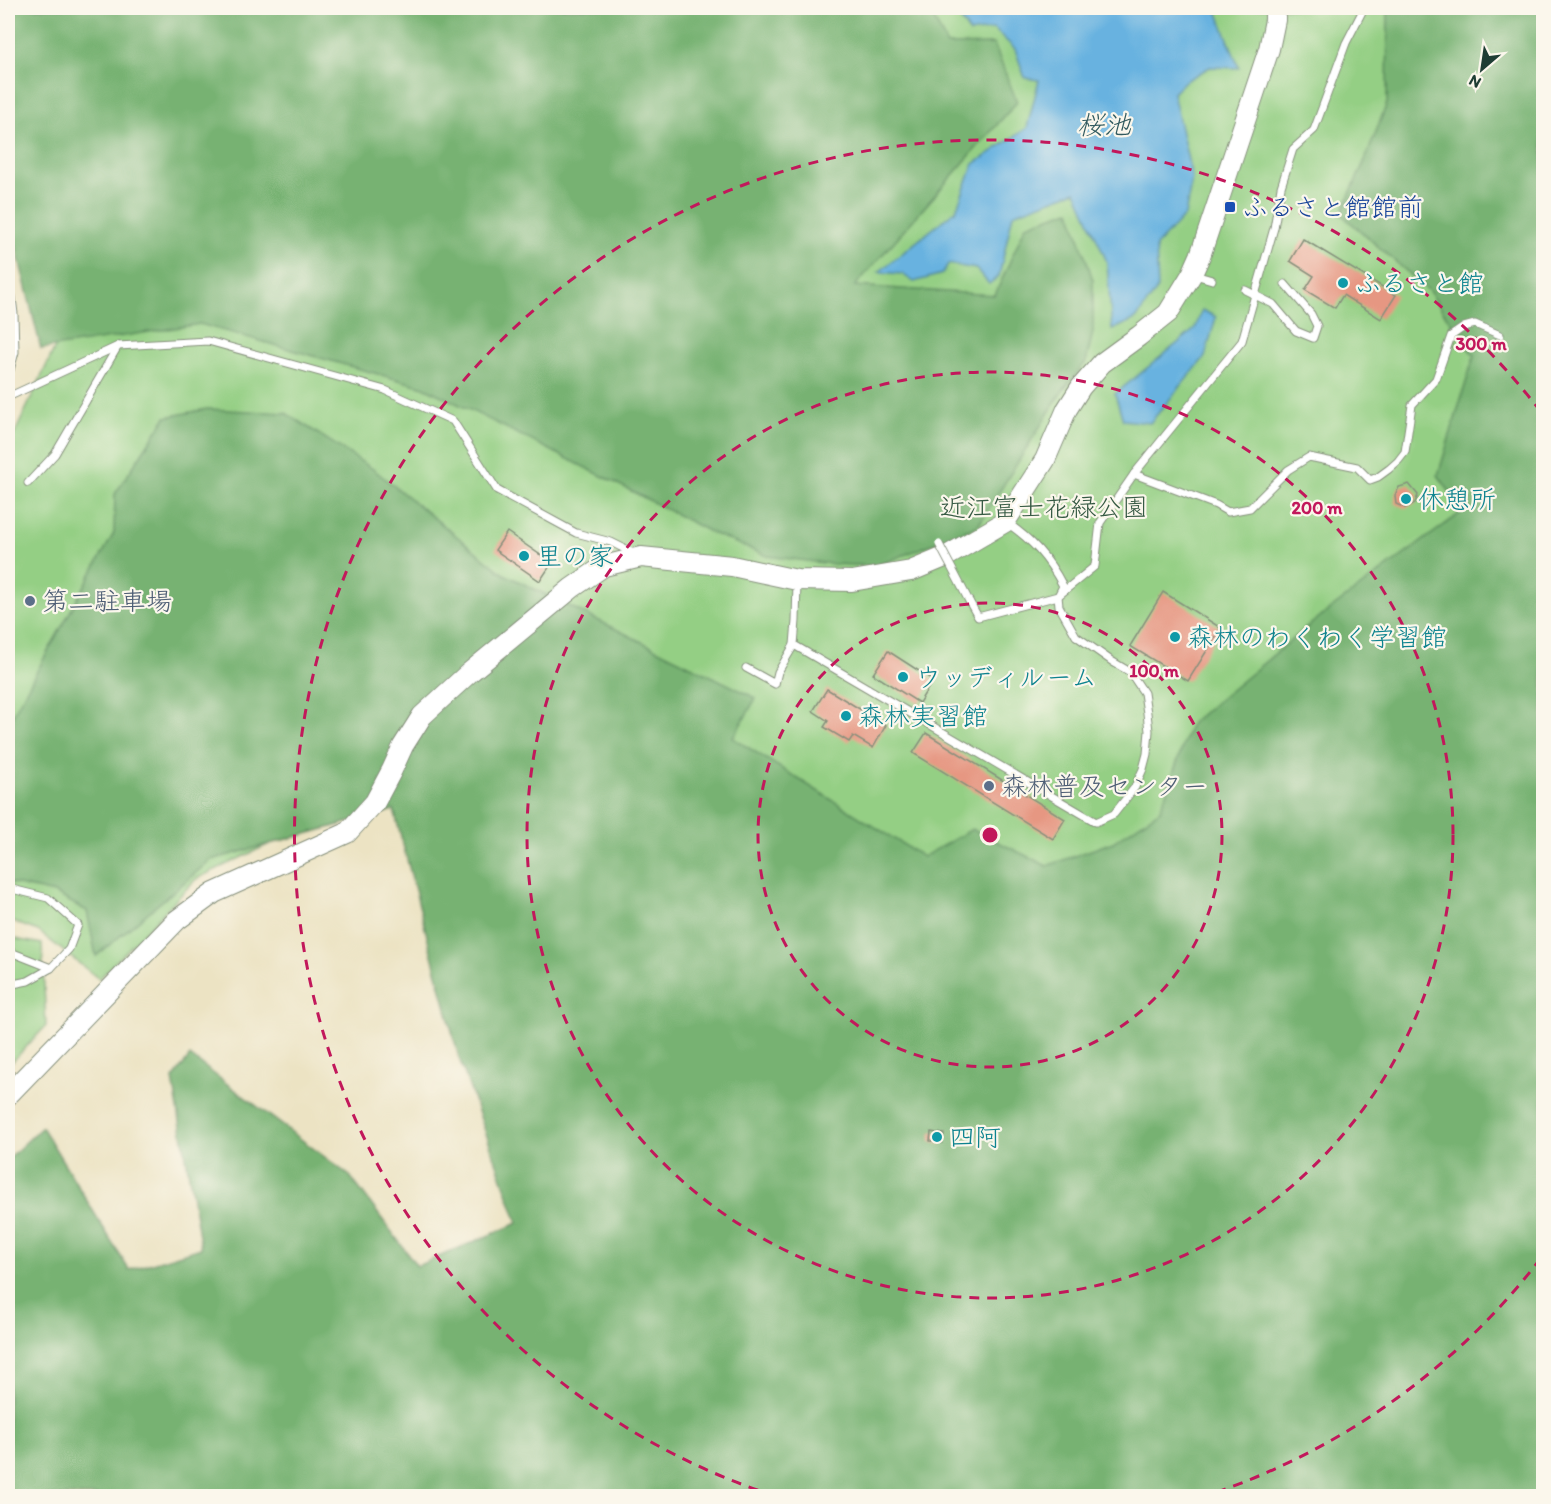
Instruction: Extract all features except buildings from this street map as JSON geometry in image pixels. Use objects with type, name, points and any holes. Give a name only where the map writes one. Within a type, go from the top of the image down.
[{"type":"main road","points":[[8,1095],[177,920],[214,893],[347,832],[375,802],[403,746],[422,716],[469,673],[572,588],[604,566],[641,557],[732,566],[797,580],[852,581],[911,571],[947,556],[1005,522],[1045,460],[1067,409],[1081,387],[1102,363],[1168,313],[1192,274],[1269,49],[1275,8]]},
{"type":"lane","points":[[939,544],[978,617],[1058,596],[1095,566],[1100,523],[1134,474],[1242,341],[1274,228],[1281,187],[1293,149],[1314,130],[1346,43],[1364,8]]},
{"type":"lane","points":[[8,266],[14,314],[15,352],[8,377]]},
{"type":"lane","points":[[1192,274],[1212,280]]},
{"type":"lane","points":[[1245,290],[1273,304],[1296,331],[1313,338],[1317,326],[1311,314],[1285,285]]},
{"type":"lane","points":[[1134,474],[1216,505],[1228,512],[1250,508],[1288,470],[1309,457],[1358,468],[1370,480],[1378,477],[1398,461],[1405,452],[1412,405],[1436,379],[1451,336],[1464,327],[1475,324],[1500,335]]},
{"type":"lane","points":[[8,397],[118,346],[208,341],[385,390],[453,421],[497,490],[576,533],[611,542],[641,557]]},
{"type":"lane","points":[[28,483],[56,454],[118,346]]},
{"type":"lane","points":[[794,645],[1096,822],[1114,814],[1135,787],[1147,754],[1149,731],[1144,693],[1130,672],[1076,636],[1059,606],[1058,596],[1063,586],[1056,572],[1044,554],[1020,531],[1005,522]]},
{"type":"lane","points":[[746,668],[775,684],[778,672],[794,645],[797,580]]},
{"type":"lane","points":[[8,888],[48,898],[78,925],[69,949],[51,968],[28,981],[8,986]]},
{"type":"lane","points":[[8,951],[51,968]]},
{"type":"green space","points":[[8,8],[930,8],[947,45],[994,44],[1017,102],[855,286],[995,295],[1026,225],[1070,210],[1093,280],[1093,332],[1086,362],[1061,393],[978,526],[876,566],[832,564],[767,556],[712,533],[424,387],[200,324],[41,349],[8,214]]},
{"type":"green space","name":"近江富士花緑公園","points":[[476,8],[1543,8],[1436,1009],[621,772],[354,804],[196,879],[99,979],[38,931],[8,920],[8,442],[13,437],[71,313]]},
{"type":"green space","points":[[1388,8],[1543,8],[1543,1496],[8,1496],[8,1159],[42,1127],[129,1270],[201,1248],[173,1079],[190,1056],[350,1176],[417,1266],[518,1223],[459,1058],[394,810],[211,860],[96,956],[87,911],[54,893],[8,881],[8,723],[114,533],[115,494],[166,417],[207,409],[286,413],[373,469],[504,574],[756,698],[733,738],[923,857],[972,829],[1047,866],[1113,842],[1160,810],[1191,723],[1317,619],[1463,511],[1438,475],[1474,356],[1429,291],[1341,214],[1387,103]]},
{"type":"green space","points":[[8,936],[42,944],[46,1026],[8,1066]]},
{"type":"water","name":"桜池","points":[[952,8],[1216,8],[1239,68],[1210,67],[1185,81],[1173,93],[1192,178],[1185,215],[1156,246],[1158,288],[1136,319],[1112,330],[1107,262],[1076,191],[1013,214],[999,276],[989,284],[976,269],[948,264],[942,274],[914,282],[902,274],[879,272],[956,210],[974,164],[1027,128],[1039,80],[1025,78],[1015,49],[994,29],[970,33]]},
{"type":"water","points":[[1202,310],[1216,317],[1205,357],[1150,423],[1123,420],[1115,394],[1195,329]]},
{"type":"place","name":"ふるさと館館前","points":[[1230,207]]},
{"type":"place","name":"ふるさと館","points":[[1343,283]]},
{"type":"place","name":"休憩所","points":[[1406,499]]},
{"type":"place","name":"里の家","points":[[524,556]]},
{"type":"place","name":"第二駐車場","points":[[30,601]]},
{"type":"place","name":"森林のわくわく学習館","points":[[1175,637]]},
{"type":"place","name":"ウッディルーム","points":[[903,677]]},
{"type":"place","name":"森林実習館","points":[[846,716]]},
{"type":"place","name":"森林普及センター","points":[[989,786]]},
{"type":"place","name":"四阿","points":[[937,1137]]}]
